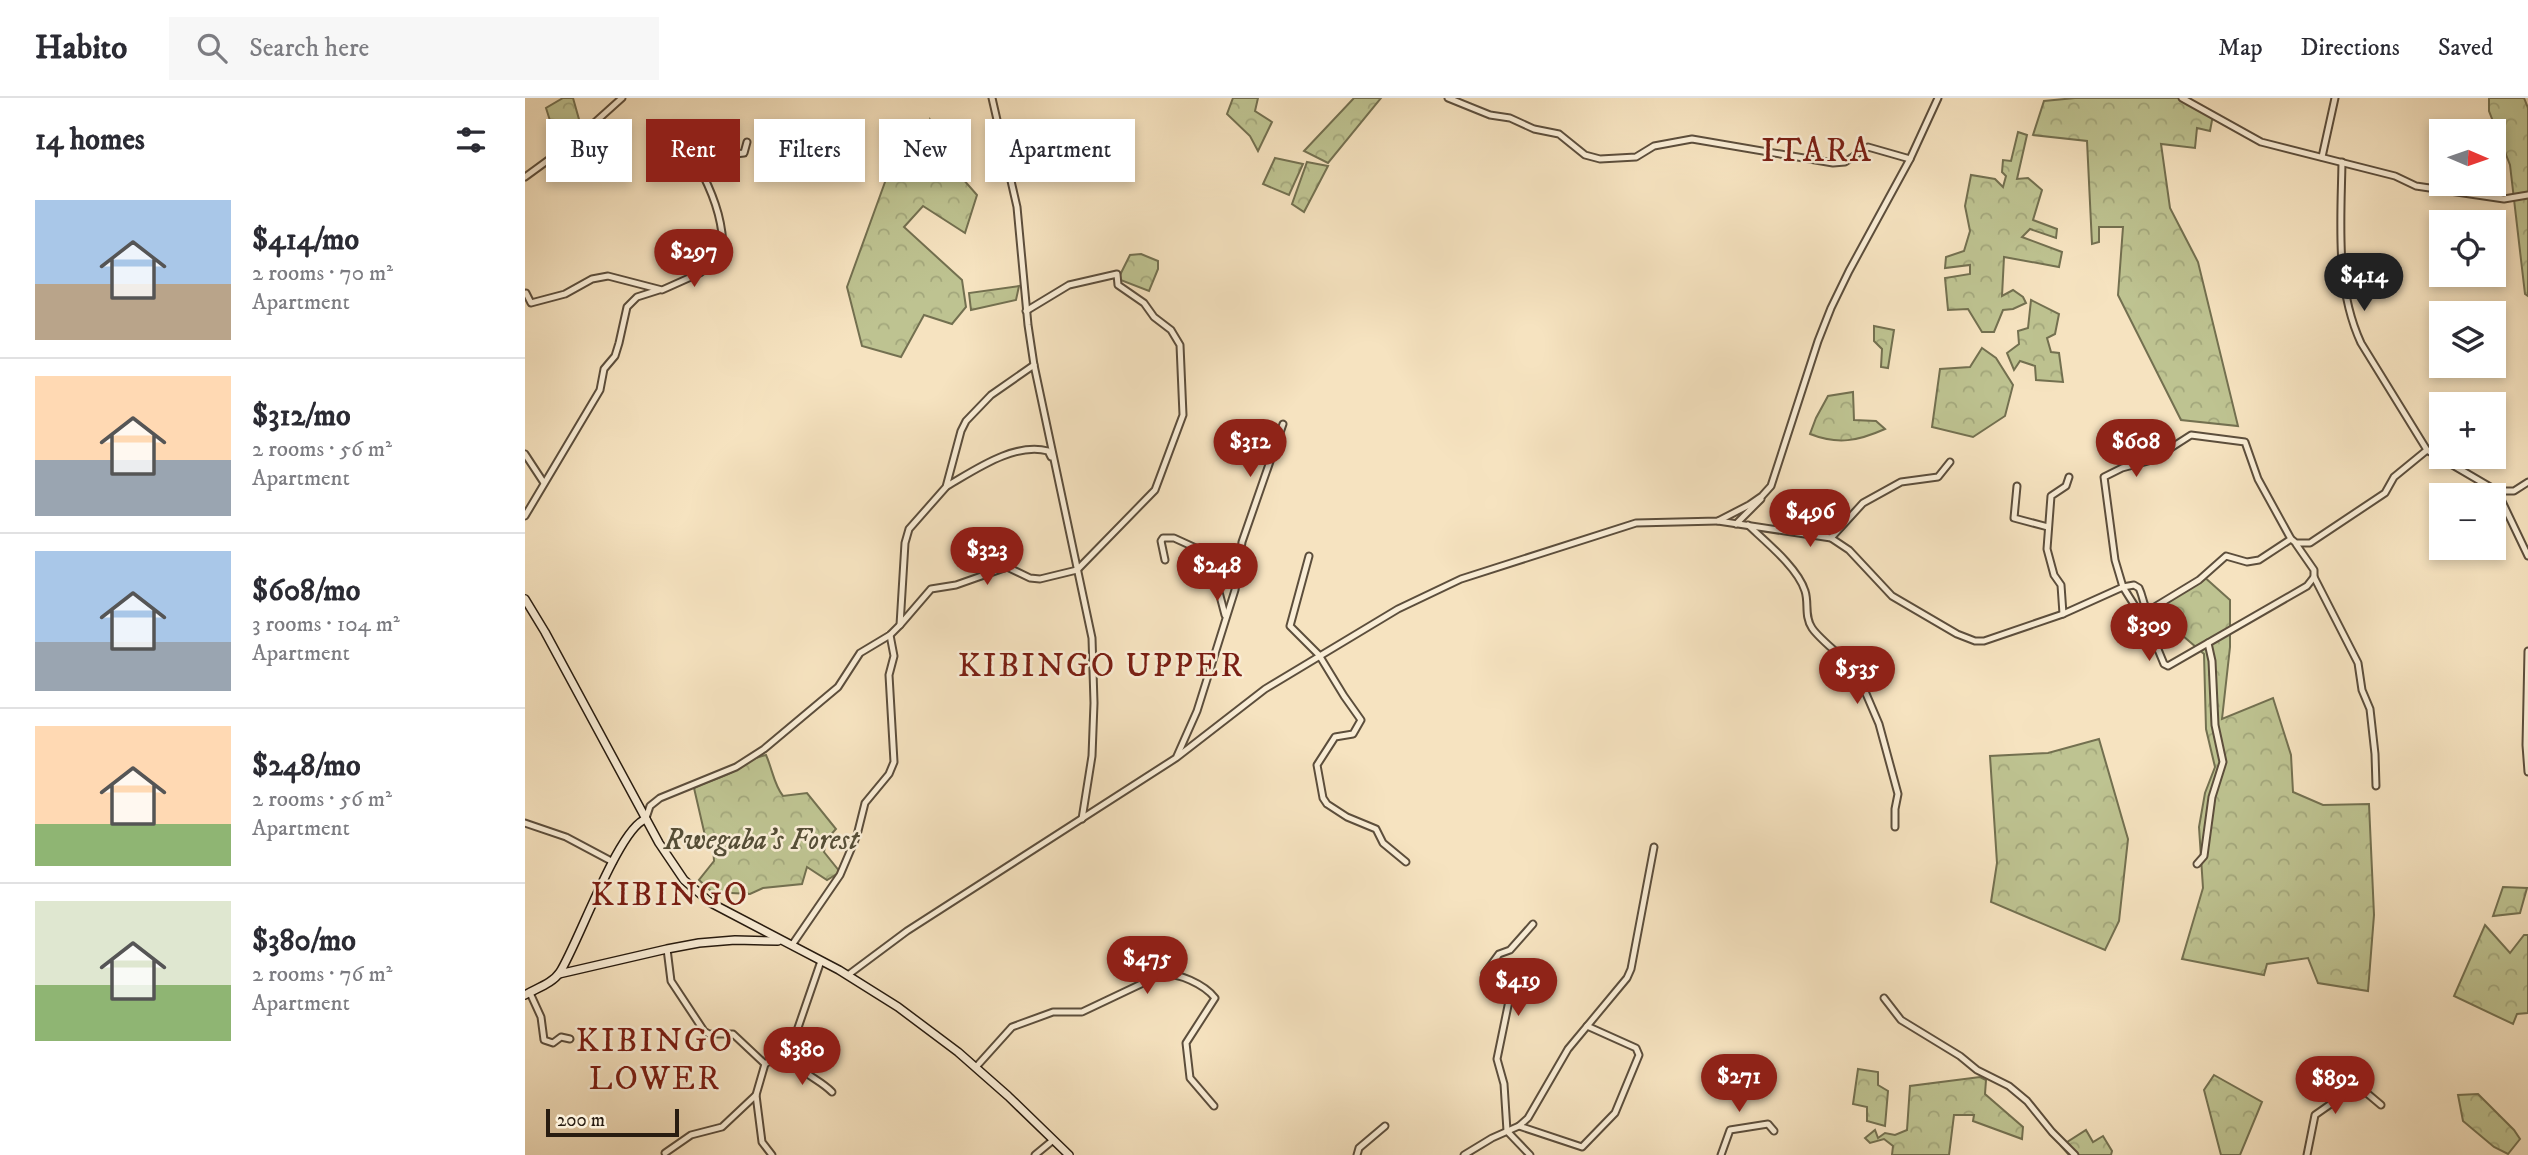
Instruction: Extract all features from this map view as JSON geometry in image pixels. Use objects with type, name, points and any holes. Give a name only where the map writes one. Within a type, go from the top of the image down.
[{"type":"main road","points":[[525,599],[671,863],[697,892],[731,914],[848,975],[898,1007],[976,1067],[1069,1155]]},
{"type":"main road","points":[[635,826],[637,801]]},
{"type":"main road","points":[[559,974],[613,862],[635,826],[646,819]]},
{"type":"main road","points":[[527,994],[559,974],[667,949],[735,940],[784,942]]},
{"type":"street","points":[[525,177],[573,142],[622,98]]},
{"type":"street","points":[[992,98],[1017,207],[1026,311],[1034,365],[1092,638],[1092,756],[1082,819]]},
{"type":"street","points":[[1448,98],[1490,115],[1510,118],[1534,129],[1559,134],[1585,155],[1601,159],[1636,157],[1654,146],[1692,139],[1833,163],[1845,162],[1868,147],[1910,159]]},
{"type":"street","points":[[1735,524],[1745,517],[1771,486],[1831,308],[1910,159],[1938,98]]},
{"type":"street","points":[[2182,98],[2261,142],[2395,176],[2416,186],[2504,199],[2528,195]]},
{"type":"street","points":[[2322,158],[2335,98]]},
{"type":"street","points":[[525,516],[600,390],[604,369],[614,356],[619,343],[627,307],[637,297],[662,290],[700,272],[723,256],[719,212],[702,169],[726,155],[744,153],[747,142]]},
{"type":"street","points":[[2342,162],[2340,245],[2347,299],[2355,328],[2427,450],[2483,483]]},
{"type":"street","points":[[646,819],[650,806],[660,798],[736,767],[764,749],[838,687],[860,653],[890,635],[927,592],[1007,567],[1030,578],[1040,579],[1077,570],[1154,490],[1183,415],[1180,345],[1171,330],[1154,317],[1148,307],[1118,285],[1117,274],[1069,285],[1026,311]]},
{"type":"street","points":[[525,287],[528,302],[565,294],[592,279],[608,276],[662,290]]},
{"type":"street","points":[[946,487],[961,431],[967,421],[991,395],[1034,365]]},
{"type":"street","points":[[1176,758],[1197,711],[1235,590],[1242,542],[1283,424]]},
{"type":"street","points":[[2314,577],[2307,586],[2165,666],[2150,630],[2123,587],[2115,560],[2102,481],[2104,477],[2122,468],[2151,460],[2191,435],[2245,442],[2258,479],[2313,570],[2314,577],[2358,663],[2362,690],[2370,709],[2376,786]]},
{"type":"street","points":[[900,625],[907,535],[918,518],[946,487],[1020,450],[1035,448],[1048,451],[1053,460]]},
{"type":"street","points":[[848,975],[907,931],[1176,758],[1265,689],[1398,610],[1461,579],[1636,523],[1718,521],[1831,538],[1849,550],[1892,596],[1975,641],[1994,639],[2134,585],[2139,587],[2148,611],[2199,580],[2226,556],[2246,562],[2259,561],[2294,541],[2310,543],[2385,493],[2394,477],[2427,450]]},
{"type":"street","points":[[525,454],[544,483]]},
{"type":"street","points":[[1831,538],[1863,503],[1901,482],[1938,477],[1950,462]]},
{"type":"street","points":[[2063,614],[2061,585],[2054,575],[2048,553],[2048,527],[2051,496],[2066,486],[2069,477]]},
{"type":"street","points":[[2506,491],[2514,491],[2528,482]]},
{"type":"street","points":[[2017,486],[2014,518],[2048,527]]},
{"type":"street","points":[[1718,521],[1762,496]]},
{"type":"street","points":[[2506,510],[2528,555]]},
{"type":"street","points":[[1748,526],[1785,560],[1807,595],[1805,610],[1811,627],[1858,675],[1879,724],[1898,794],[1895,827]]},
{"type":"street","points":[[1165,559],[1161,541],[1163,538],[1174,538],[1209,554],[1226,618]]},
{"type":"street","points":[[1309,556],[1290,626],[1319,655],[1361,720],[1351,735],[1335,737],[1319,762],[1317,768],[1323,798],[1327,804],[1347,817],[1376,829],[1383,843],[1406,862]]},
{"type":"street","points":[[792,945],[840,875],[865,803],[889,774],[894,762],[889,675],[894,656],[890,635]]},
{"type":"street","points":[[2197,864],[2204,856],[2212,797],[2223,762],[2215,725],[2208,643]]},
{"type":"street","points":[[2528,651],[2528,772]]},
{"type":"street","points":[[525,823],[566,837],[613,862]]},
{"type":"street","points":[[1464,1155],[1519,1126],[1528,1118],[1568,1049],[1631,969],[1654,847]]},
{"type":"street","points":[[1530,1155],[1507,1131],[1504,1084],[1497,1059],[1510,996],[1485,971],[1499,954],[1510,950],[1533,924]]},
{"type":"street","points":[[667,949],[671,981],[704,1031],[709,1034],[733,1034],[765,1064]]},
{"type":"street","points":[[821,961],[791,1048],[801,1069],[832,1092]]},
{"type":"street","points":[[976,1067],[1013,1026],[1053,1012],[1082,1012],[1160,975],[1172,974],[1208,991],[1215,998],[1186,1043],[1190,1079],[1214,1106]]},
{"type":"street","points":[[527,994],[541,1017],[544,1040],[553,1043],[561,1037],[569,1039]]},
{"type":"street","points":[[1884,998],[1901,1020],[1960,1056],[1977,1070],[2009,1086],[2027,1101],[2075,1155]]},
{"type":"street","points":[[1519,1126],[1582,1147],[1615,1113],[1639,1051],[1587,1026]]},
{"type":"street","points":[[772,1155],[762,1142],[756,1094],[765,1064],[791,1048]]},
{"type":"street","points":[[2307,1155],[2315,1115],[2335,1101],[2358,1088],[2381,1105]]},
{"type":"street","points":[[665,1153],[691,1135],[722,1127],[756,1094]]},
{"type":"street","points":[[1721,1155],[1730,1130],[1767,1124],[1774,1131]]},
{"type":"street","points":[[1357,1155],[1359,1148],[1385,1126]]},
{"type":"street","points":[[1035,1155],[1052,1141]]},
{"type":"green space","points":[[563,98],[573,98],[579,119],[549,119],[546,108]]},
{"type":"green space","points":[[1233,98],[1258,98],[1255,111],[1272,122],[1258,151],[1250,136],[1227,114]]},
{"type":"green space","points":[[1354,98],[1381,98],[1328,163],[1304,151]]},
{"type":"green space","points":[[2075,98],[2183,98],[2213,115],[2210,131],[2197,128],[2195,148],[2161,144],[2170,208],[2198,262],[2238,426],[2181,420],[2118,295],[2123,227],[2099,227],[2099,242],[2092,244],[2087,141],[2033,135],[2044,101]]},
{"type":"green space","points":[[2489,98],[2524,98],[2528,108],[2528,296],[2525,294],[2510,165],[2506,155],[2506,119],[2492,119]]},
{"type":"green space","points":[[2018,132],[2027,135],[2017,179],[2028,178],[2042,190],[2033,220],[2057,229],[2056,238],[2030,229],[2022,237],[2062,252],[2059,267],[2004,257],[2002,296],[2013,290],[2023,297],[2026,303],[2003,310],[1994,332],[1982,332],[1968,309],[1948,310],[1945,278],[1970,274],[1970,265],[1945,268],[1946,257],[1964,251],[1970,231],[1965,206],[1971,175],[1995,179],[2003,187],[2006,176],[2002,172],[2003,160],[2011,161]]},
{"type":"green space","points":[[1275,158],[1303,164],[1289,195],[1263,184]]},
{"type":"green space","points":[[1307,162],[1328,166],[1304,212],[1292,204]]},
{"type":"green space","points":[[885,182],[966,182],[977,195],[965,233],[923,206],[904,227],[962,280],[966,307],[952,324],[924,315],[901,357],[862,346],[847,287]]},
{"type":"green space","points":[[1141,254],[1158,261],[1158,269],[1149,291],[1118,279],[1130,255]]},
{"type":"green space","points":[[1019,286],[1016,300],[971,310],[969,293]]},
{"type":"green space","points":[[2031,300],[2059,314],[2055,334],[2047,338],[2051,352],[2059,353],[2063,382],[2036,380],[2035,366],[2020,361],[2014,370],[2007,353],[2019,344],[2018,331],[2028,328]]},
{"type":"green space","points":[[1874,326],[1894,330],[1888,368],[1881,367],[1882,349],[1874,341]]},
{"type":"green space","points":[[1982,348],[1996,358],[2013,385],[2005,416],[1973,437],[1932,427],[1940,369],[1970,367]]},
{"type":"green space","points":[[1853,392],[1854,420],[1876,421],[1885,429],[1848,440],[1830,440],[1810,434],[1828,396]]},
{"type":"green space","points":[[2202,575],[2230,600],[2230,647],[2222,719],[2273,698],[2291,755],[2293,792],[2323,805],[2369,804],[2374,915],[2368,991],[2318,983],[2308,958],[2267,964],[2264,975],[2182,959],[2203,888],[2199,827],[2205,793],[2215,767],[2206,729],[2204,654],[2154,611]]},
{"type":"green space","points":[[2099,739],[2128,839],[2119,921],[2105,950],[1991,902],[1997,863],[1990,756],[2048,753]]},
{"type":"green space","name":"Rwegaba's Forest","points":[[766,755],[783,796],[807,793],[836,829],[826,840],[824,852],[840,872],[827,880],[807,867],[802,884],[763,888],[750,894],[712,892],[699,880],[714,861],[713,845],[706,840],[694,788]]},
{"type":"green space","points":[[2503,887],[2527,888],[2520,913],[2493,916]]},
{"type":"green space","points":[[2485,925],[2510,953],[2524,935],[2528,935],[2528,1013],[2517,1014],[2513,1024],[2454,996]]},
{"type":"green space","points":[[1858,1069],[1878,1072],[1878,1085],[1888,1091],[1885,1126],[1867,1121],[1867,1107],[1853,1104]]},
{"type":"green space","points":[[2214,1075],[2262,1102],[2240,1155],[2221,1155],[2204,1090]]},
{"type":"green space","points":[[1980,1077],[1986,1080],[1985,1094],[2023,1127],[2022,1139],[1973,1121],[1974,1115],[1954,1115],[1949,1155],[1892,1155],[1893,1146],[1884,1139],[1870,1143],[1865,1138],[1875,1130],[1878,1138],[1885,1133],[1895,1135],[1907,1130],[1910,1086]]},
{"type":"green space","points":[[2478,1094],[2520,1139],[2508,1154],[2494,1147],[2463,1121],[2458,1095]]},
{"type":"green space","points":[[2086,1130],[2093,1142],[2103,1136],[2112,1151],[2111,1155],[2069,1155],[2061,1146]]},
{"type":"district","name":"ITARA","points":[[1817,149]]},
{"type":"district","name":"KIBINGO UPPER","points":[[1101,664]]},
{"type":"district","name":"KIBINGO","points":[[670,893]]},
{"type":"district","name":"KIBINGO LOWER","points":[[655,1058]]}]
